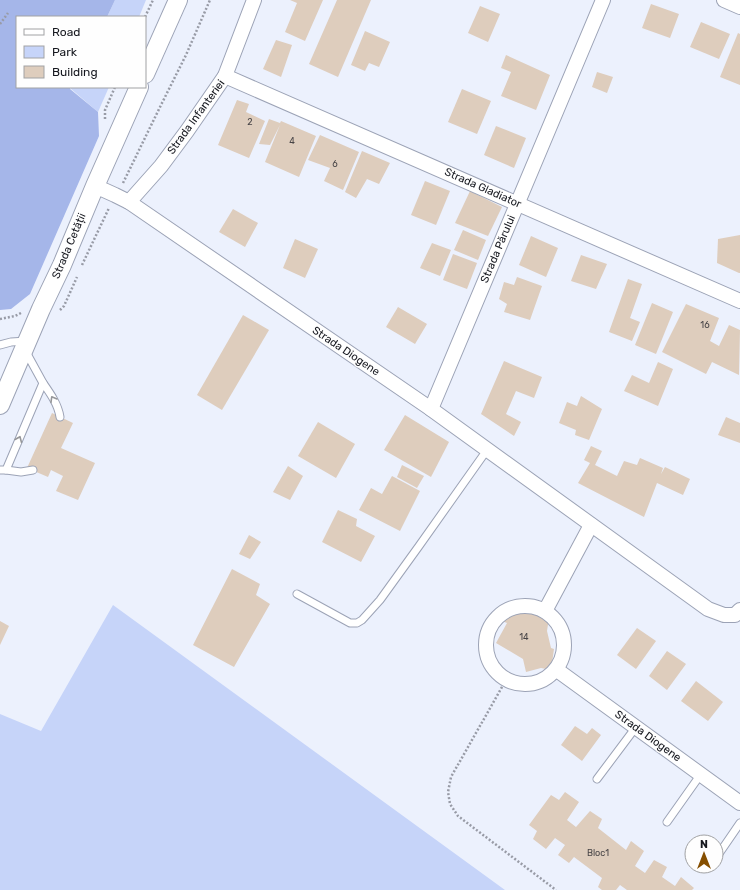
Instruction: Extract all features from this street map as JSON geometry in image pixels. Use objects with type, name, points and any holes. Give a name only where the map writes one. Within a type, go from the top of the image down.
[{"type":"street","points":[[146,72],[178,0]]},
{"type":"street","name":"Strada Infanteriei","points":[[129,202],[161,166],[187,132],[225,76],[254,0]]},
{"type":"street","name":"Strada Părului","points":[[431,409],[603,0]]},
{"type":"street","points":[[724,0],[740,7]]},
{"type":"street","name":"Strada Gladiator","points":[[225,76],[740,301]]},
{"type":"street","name":"Strada Cetății","points":[[0,405],[139,88]]},
{"type":"street","name":"Strada Diogene","points":[[95,186],[129,202],[431,409],[708,609],[724,615],[735,615],[740,610]]},
{"type":"street","points":[[545,611],[591,525]]},
{"type":"street","points":[[521,606],[533,606],[545,611],[555,619],[562,631],[565,644],[563,658],[557,670],[539,683],[528,685],[517,684],[506,680],[497,673],[489,662],[486,650],[486,638],[490,626],[498,616],[509,609],[521,606]]},
{"type":"street","name":"Strada Diogene","points":[[557,670],[740,803]]},
{"type":"lane","points":[[0,345],[11,342],[26,345],[43,382],[55,401],[60,417]]},
{"type":"lane","points":[[33,470],[21,472],[3,470],[43,382]]},
{"type":"lane","points":[[297,594],[350,623],[357,623],[362,620],[380,600],[420,546],[487,450]]},
{"type":"lane","points":[[597,780],[636,727]]},
{"type":"lane","points":[[667,822],[701,774]]},
{"type":"lane","points":[[724,846],[740,823]]},
{"type":"path","points":[[146,16],[152,0]]},
{"type":"path","points":[[82,267],[115,195],[128,175],[186,55],[210,0]]},
{"type":"path","points":[[0,24],[8,13]]},
{"type":"path","points":[[0,319],[14,316],[29,309],[58,311],[62,309],[79,274]]},
{"type":"path","points":[[506,680],[451,777],[448,792],[450,804],[458,816],[556,890]]},
{"type":"green space","points":[[115,0],[146,0],[139,16],[107,16]]},
{"type":"green space","points":[[70,88],[109,88],[98,112]]},
{"type":"green space","points":[[113,605],[505,890],[0,890],[0,714],[41,731]]},
{"type":"shaded area","points":[[0,0],[115,0],[107,16],[16,16],[16,88],[70,88],[98,112],[99,136],[30,294],[11,309],[0,310]]},
{"type":"building","points":[[290,0],[323,0],[305,41],[285,32],[297,3]]},
{"type":"building","points":[[337,0],[371,0],[338,77],[309,64]]},
{"type":"building","points":[[651,4],[679,14],[670,38],[642,28]]},
{"type":"building","points":[[480,6],[500,14],[488,42],[468,33]]},
{"type":"building","points":[[701,22],[730,34],[719,59],[690,47]]},
{"type":"building","points":[[365,31],[390,42],[379,67],[369,63],[365,71],[351,65]]},
{"type":"building","points":[[738,33],[740,34],[740,85],[720,77]]},
{"type":"building","points":[[276,40],[292,45],[281,77],[263,69]]},
{"type":"building","points":[[506,55],[550,75],[536,110],[501,96],[511,72],[501,68]]},
{"type":"building","points":[[597,72],[613,77],[607,93],[592,87]]},
{"type":"building","points":[[462,89],[491,101],[477,134],[448,122]]},
{"type":"building","points":[[237,100],[249,104],[246,112],[265,121],[249,158],[218,145]]},
{"type":"building","points":[[269,119],[280,123],[281,121],[316,136],[299,177],[265,162],[280,125],[270,145],[259,144]]},
{"type":"building","points":[[496,126],[526,138],[514,168],[484,155]]},
{"type":"building","points":[[320,135],[359,152],[343,190],[324,181],[330,168],[308,160]]},
{"type":"building","points":[[362,151],[390,163],[379,184],[367,179],[356,198],[345,192]]},
{"type":"building","points":[[425,181],[450,191],[436,225],[411,215]]},
{"type":"building","points":[[470,191],[502,207],[488,236],[455,223]]},
{"type":"building","points":[[233,209],[258,223],[245,247],[219,232]]},
{"type":"building","points":[[463,230],[486,240],[478,260],[454,250]]},
{"type":"building","points":[[740,235],[739,273],[717,263],[718,239]]},
{"type":"building","points":[[531,236],[558,248],[546,277],[519,265]]},
{"type":"building","points":[[295,239],[318,249],[305,278],[283,268]]},
{"type":"building","points":[[432,243],[451,250],[440,276],[420,268]]},
{"type":"building","points":[[453,254],[477,263],[467,289],[443,280]]},
{"type":"building","points":[[581,255],[607,264],[596,289],[571,281]]},
{"type":"building","points":[[517,277],[542,286],[530,320],[504,312],[507,304],[499,299],[504,282],[514,285]]},
{"type":"building","points":[[628,279],[642,284],[630,318],[640,322],[632,341],[609,332]]},
{"type":"building","points":[[652,303],[673,312],[656,354],[635,345]]},
{"type":"building","points":[[686,304],[719,318],[710,341],[719,346],[729,325],[740,330],[739,375],[712,362],[706,374],[662,352]]},
{"type":"building","points":[[398,307],[427,324],[415,344],[386,327]]},
{"type":"building","points":[[243,315],[269,330],[222,410],[197,395]]},
{"type":"building","points":[[504,361],[542,377],[534,398],[516,391],[506,414],[521,422],[514,436],[481,414]]},
{"type":"building","points":[[658,362],[673,369],[658,406],[624,391],[632,375],[649,383]]},
{"type":"building","points":[[581,396],[602,409],[589,440],[575,435],[576,430],[559,423],[567,402],[577,406]]},
{"type":"building","points":[[52,413],[73,423],[61,448],[95,463],[78,500],[56,491],[63,476],[51,470],[48,477],[27,468]]},
{"type":"building","points":[[405,415],[449,442],[431,477],[384,450]]},
{"type":"building","points":[[726,417],[740,423],[740,443],[718,435]]},
{"type":"building","points":[[318,422],[355,444],[336,478],[298,456]]},
{"type":"building","points":[[591,446],[602,451],[595,465],[617,476],[624,461],[637,465],[640,458],[663,468],[661,474],[665,467],[690,479],[683,495],[657,483],[644,517],[578,483],[590,463],[584,460]]},
{"type":"building","points":[[402,465],[424,476],[417,488],[397,477]]},
{"type":"building","points":[[288,466],[303,476],[290,500],[273,492]]},
{"type":"building","points":[[392,476],[420,491],[400,531],[359,510],[371,488],[382,494]]},
{"type":"building","points":[[338,510],[357,519],[356,526],[375,536],[361,562],[322,542]]},
{"type":"building","points":[[249,535],[261,542],[250,559],[239,554]]},
{"type":"building","points":[[232,569],[260,584],[256,595],[270,604],[234,667],[193,645]]},
{"type":"building","points":[[518,611],[543,614],[549,618],[547,631],[551,648],[554,649],[551,670],[541,668],[526,672],[523,659],[496,643],[507,623],[502,621],[513,612]]},
{"type":"building","points":[[0,621],[9,626],[0,645]]},
{"type":"building","points":[[637,628],[656,641],[636,669],[617,655]]},
{"type":"building","points":[[667,651],[686,664],[667,690],[649,676]]},
{"type":"building","points":[[696,681],[723,702],[708,721],[681,701]]},
{"type":"building","points":[[575,726],[587,734],[592,728],[601,735],[582,761],[561,745]]},
{"type":"building","points":[[565,792],[579,802],[567,820],[576,827],[590,811],[602,819],[598,828],[626,850],[631,841],[644,851],[635,866],[645,873],[654,860],[667,867],[662,877],[675,886],[681,877],[694,888],[692,890],[627,890],[620,885],[616,890],[602,890],[598,887],[602,878],[574,857],[569,863],[558,855],[565,845],[555,838],[546,849],[533,839],[537,831],[529,825],[551,795],[559,800]]}]
